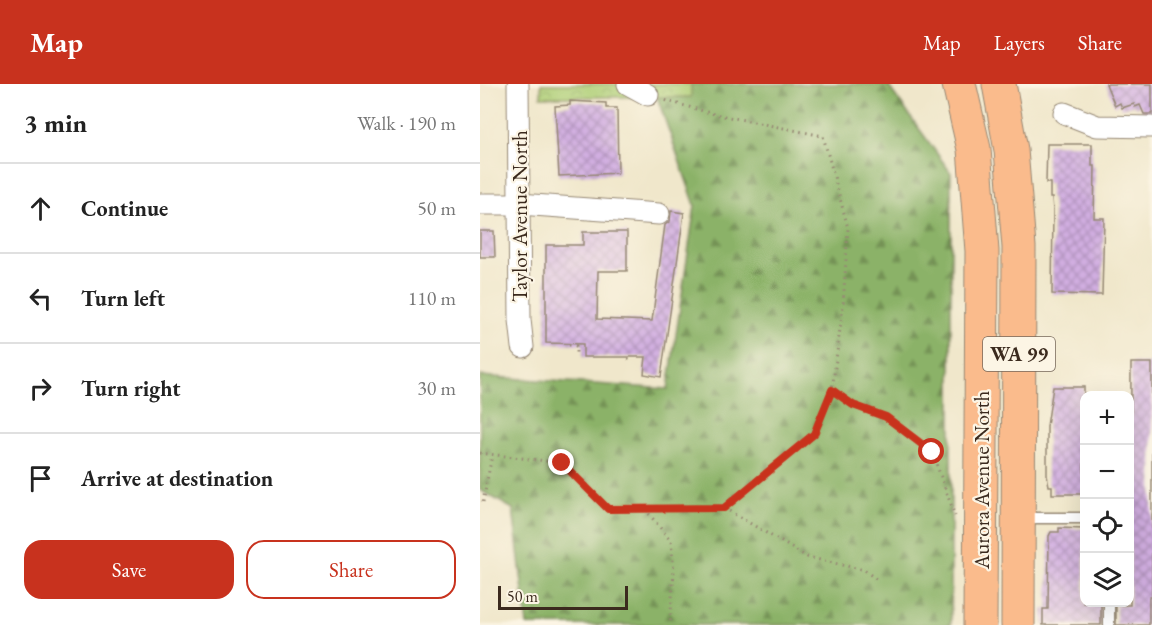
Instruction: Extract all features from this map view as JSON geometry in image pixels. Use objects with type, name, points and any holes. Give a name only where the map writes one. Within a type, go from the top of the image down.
[{"type":"highway","name":"Aurora Avenue North","points":[[959,84],[974,149],[982,251],[980,625]]},
{"type":"highway","name":"Aurora Avenue North","points":[[999,84],[1011,150],[1019,247],[1018,625]]},
{"type":"street","name":"Taylor Avenue North","points":[[518,84],[520,320],[523,347]]},
{"type":"street","points":[[628,84],[648,95]]},
{"type":"street","points":[[1064,113],[1097,126],[1152,127]]},
{"type":"street","points":[[480,204],[519,204],[659,214]]},
{"type":"lane","points":[[1018,518],[1080,518]]},
{"type":"lane","points":[[1109,607],[1109,625]]},
{"type":"path","points":[[648,95],[714,114],[823,136],[848,228],[843,306],[832,390],[814,434],[724,508]]},
{"type":"path","points":[[569,345],[576,346],[576,353]]},
{"type":"path","points":[[627,359],[633,360]]},
{"type":"path","points":[[832,390],[853,405],[886,417],[932,452],[956,519]]},
{"type":"path","points":[[480,453],[562,463],[608,509],[724,508],[807,557],[864,570],[876,579]]},
{"type":"path","points":[[483,502],[492,455]]},
{"type":"path","points":[[645,509],[671,541],[674,571],[670,625]]},
{"type":"green space","points":[[541,84],[691,84],[691,97],[541,97]]},
{"type":"green space","points":[[691,84],[887,84],[951,173],[951,625],[527,625],[513,509],[480,490],[480,376],[668,389],[695,205],[657,97],[690,97]]},
{"type":"building","points":[[1106,84],[1152,84],[1152,114],[1144,114],[1140,105],[1135,107],[1134,104],[1122,108],[1120,103],[1115,106]]},
{"type":"building","points":[[570,101],[606,103],[606,108],[617,108],[618,173],[559,176],[555,106],[570,105]]},
{"type":"building","points":[[1047,144],[1092,144],[1092,166],[1095,166],[1094,218],[1104,218],[1102,295],[1052,294],[1053,211],[1050,183],[1046,183]]},
{"type":"building","points":[[671,211],[684,213],[661,377],[644,374],[646,357],[583,357],[583,344],[546,343],[546,245],[583,245],[583,232],[627,232],[627,271],[598,271],[597,319],[652,321],[665,225],[670,221]]},
{"type":"building","points":[[480,231],[494,231],[495,257],[480,257]]},
{"type":"building","points":[[1131,363],[1152,363],[1152,597],[1149,597],[1149,625],[1116,625],[1116,607],[1134,607],[1134,391],[1131,391]]},
{"type":"building","points":[[1053,387],[1084,387],[1084,391],[1080,391],[1080,494],[1052,494],[1052,486],[1049,486],[1047,475],[1047,426]]},
{"type":"building","points":[[1059,528],[1080,529],[1080,607],[1101,607],[1101,625],[1043,625],[1043,609],[1048,609],[1049,536],[1051,532],[1059,532]]},
{"type":"route","points":[[562,463],[608,509],[724,508],[814,434],[832,390],[853,405],[886,417],[932,452]]}]
